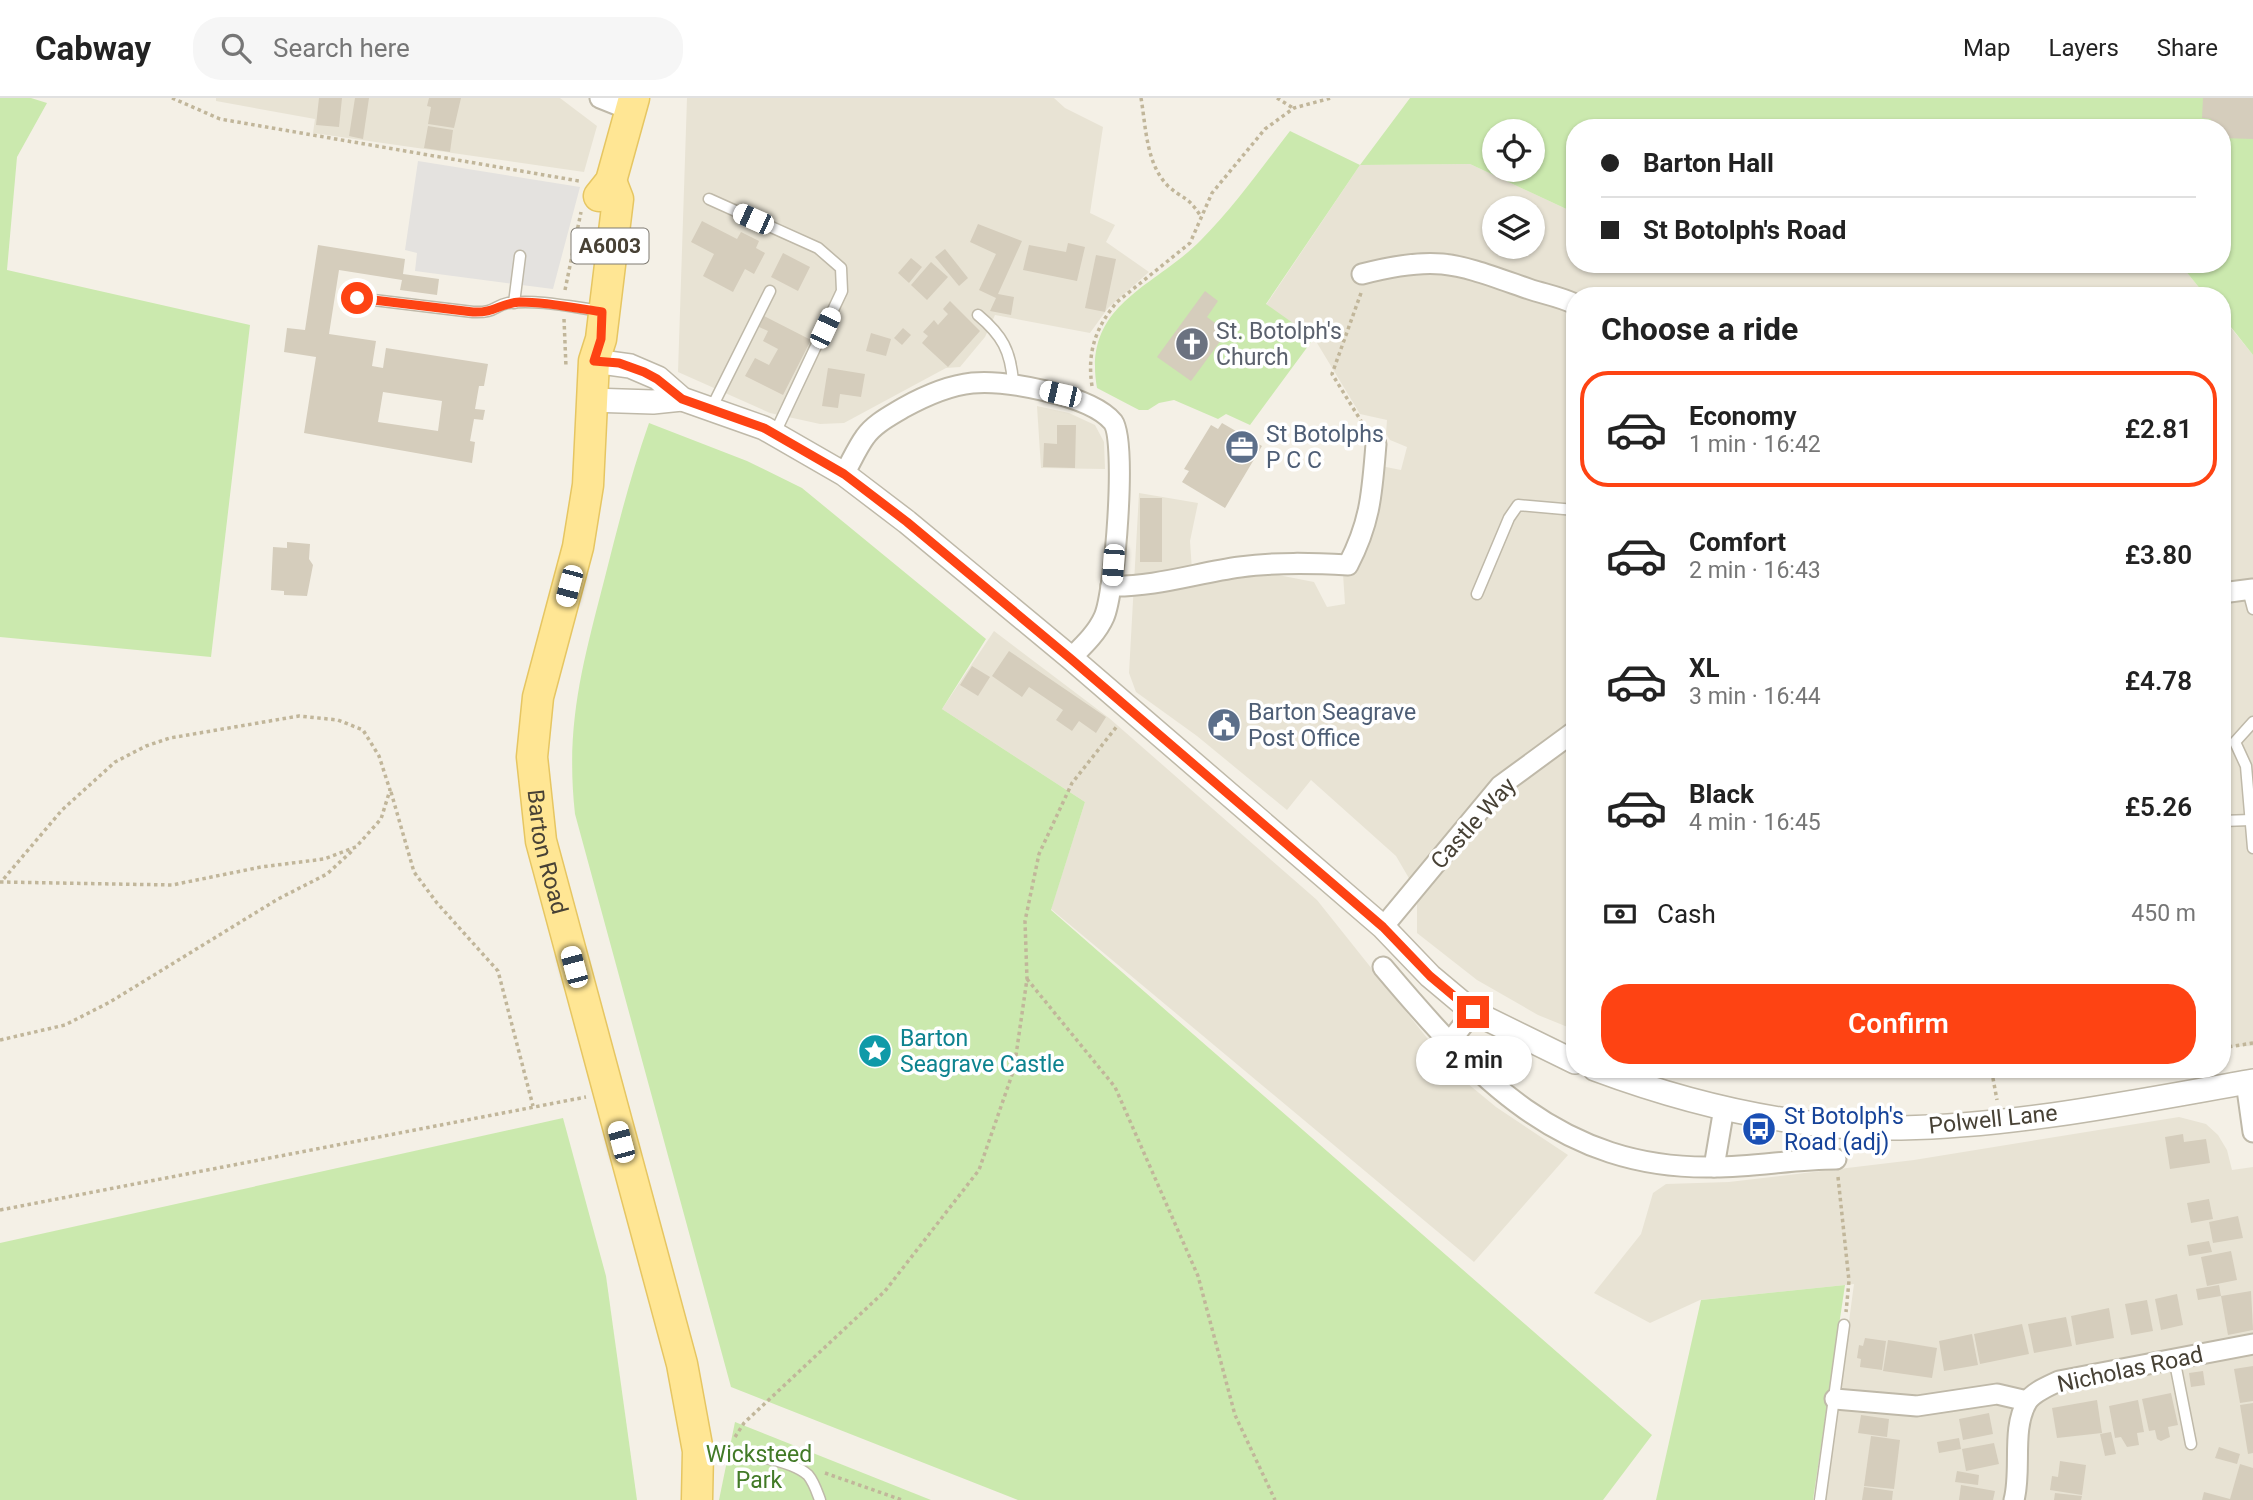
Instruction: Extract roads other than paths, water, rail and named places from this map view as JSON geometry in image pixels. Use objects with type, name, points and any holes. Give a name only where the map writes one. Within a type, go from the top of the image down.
[{"type":"main road","name":"Barton Road","points":[[632,104],[599,182],[595,214],[594,310],[584,340],[594,361],[590,400],[588,485],[578,547],[538,697],[532,757],[541,841],[682,1364],[698,1451],[696,1500]]},
{"type":"street","points":[[600,98],[632,104]]},
{"type":"street","points":[[1363,274],[1401,264],[1443,261],[1566,301]]},
{"type":"street","points":[[594,361],[630,366],[657,379],[682,399],[775,433],[844,474],[907,522],[1071,659],[1383,927],[1430,976],[1473,1012],[1566,1058]]},
{"type":"street","points":[[844,474],[866,436],[875,426],[922,398],[968,381],[1013,383],[1060,394],[1095,409],[1114,423],[1120,444],[1111,586],[1099,628],[1071,659]]},
{"type":"street","points":[[590,400],[653,402],[682,399]]},
{"type":"street","points":[[1111,586],[1138,587],[1238,567],[1289,562],[1348,565],[1364,534],[1372,495],[1376,444]]},
{"type":"street","points":[[2231,594],[2251,596]]},
{"type":"street","name":"Castle Way","points":[[1383,927],[1500,786],[1566,738]]},
{"type":"street","points":[[1383,967],[1483,1078],[1543,1122],[1601,1152],[1664,1165],[1714,1167],[1836,1159]]},
{"type":"street","points":[[1449,1043],[1473,1012]]},
{"type":"street","name":"Polwell Lane","points":[[1624,1078],[1724,1108],[1828,1125],[1900,1128],[2001,1122],[2249,1082]]},
{"type":"street","points":[[2249,1082],[2253,1132]]},
{"type":"street","points":[[1714,1167],[1724,1108]]},
{"type":"street","name":"Nicholas Road","points":[[2014,1500],[2019,1481],[2020,1424],[2027,1401],[2059,1381],[2253,1344]]},
{"type":"street","points":[[1835,1399],[1917,1406],[1997,1394],[2027,1401]]},
{"type":"lane","points":[[709,200],[818,248],[841,268],[842,291],[775,433]]},
{"type":"lane","points":[[514,303],[520,256]]},
{"type":"lane","points":[[711,409],[770,291]]},
{"type":"lane","points":[[357,298],[491,313],[505,303],[594,310]]},
{"type":"lane","points":[[978,315],[1003,340],[1012,360],[1013,383]]},
{"type":"lane","points":[[1476,594],[1509,518],[1518,505],[1566,509]]},
{"type":"lane","points":[[2231,741],[2235,741],[2253,722]]},
{"type":"lane","points":[[2235,741],[2246,766],[2253,848]]},
{"type":"lane","points":[[2231,821],[2251,820]]},
{"type":"lane","points":[[1820,1500],[1844,1325]]},
{"type":"lane","points":[[2174,1358],[2191,1444]]},
{"type":"lane","points":[[698,1451],[727,1450],[800,1469],[811,1478],[820,1500]]},
{"type":"place","name":"St. Botolph's Church","points":[[1192,344]]},
{"type":"place","name":"St Botolphs P C C","points":[[1242,447]]},
{"type":"place","name":"Barton Seagrave Post Office","points":[[1224,725]]},
{"type":"place","name":"Barton Seagrave Castle","points":[[875,1051]]},
{"type":"place","name":"St Botolph's Road (adj)","points":[[1759,1129]]},
{"type":"park label","name":"Wicksteed Park","points":[[759,1467]]}]
